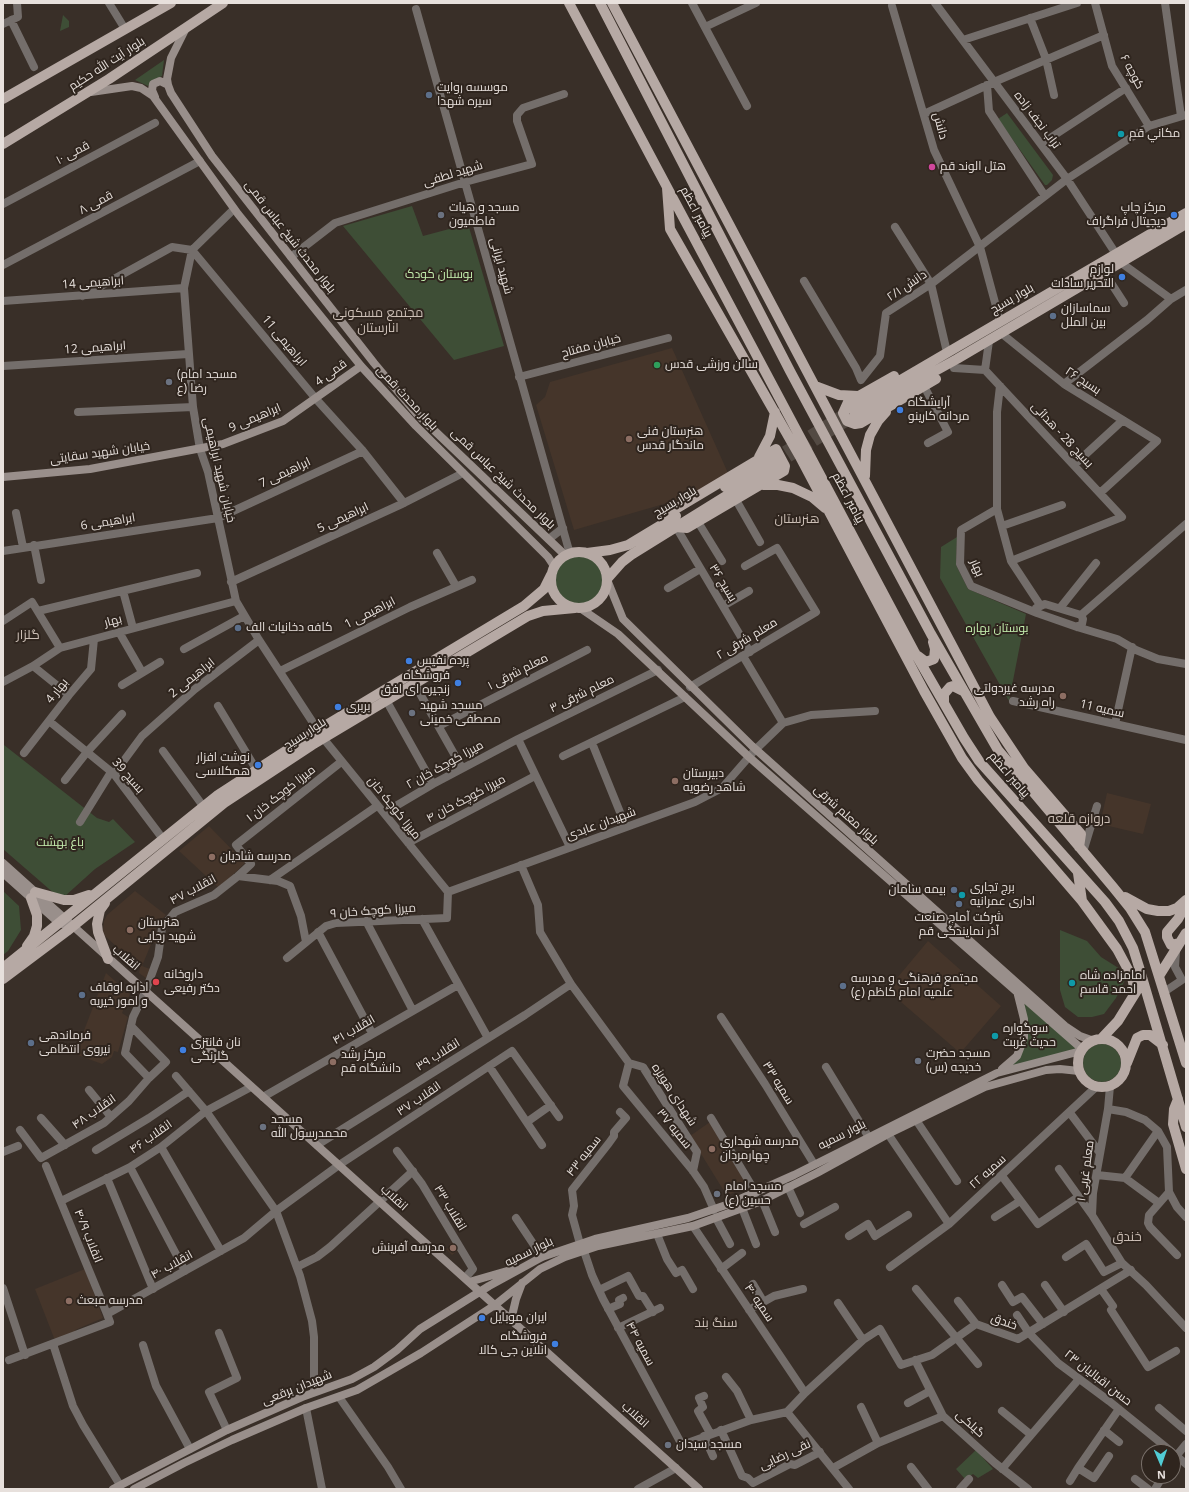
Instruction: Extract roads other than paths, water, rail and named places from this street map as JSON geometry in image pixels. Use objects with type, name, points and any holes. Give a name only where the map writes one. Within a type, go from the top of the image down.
[{"type":"main road","name":"بلوار آیت الله حکیم","points":[[3,99],[171,3]]},
{"type":"main road","name":"بلوار آیت الله حکیم","points":[[5,143],[87,93],[185,30],[223,3]]},
{"type":"main road","name":"پیامبر اعظم","points":[[569,3],[666,184],[795,437],[944,703],[979,761],[1105,902],[1119,921],[1133,948],[1143,978],[1164,1046],[1186,1127]]},
{"type":"main road","points":[[612,3],[1001,736],[1024,768],[1081,834],[1081,850]]},
{"type":"main road","points":[[602,7],[618,14]]},
{"type":"main road","name":"پیامبر اعظم","points":[[602,7],[688,177],[931,634],[963,691],[998,750],[1113,888],[1141,925],[1154,959],[1186,1063]]},
{"type":"main road","points":[[168,85],[167,78],[171,58],[185,30]]},
{"type":"main road","points":[[155,97],[152,87],[156,82],[160,81],[168,85]]},
{"type":"main road","name":"بلوار محدث شیخ عباس قمی","points":[[168,85],[171,93],[212,156],[374,363],[416,413],[548,539],[568,555]]},
{"type":"main road","name":"بلوار محدث شیخ عباس قمی","points":[[87,93],[132,86],[140,88],[155,97],[234,209],[361,366]]},
{"type":"main road","points":[[688,177],[715,195]]},
{"type":"main road","points":[[666,184],[670,229],[775,412],[795,437],[829,512],[962,758],[978,780],[1082,901],[1117,949],[1132,977],[1135,992]]},
{"type":"main road","name":"بلوار بسیج","points":[[1186,213],[1118,258],[1104,272],[988,340],[955,364],[853,413],[949,348],[1118,258],[1186,224]]},
{"type":"main road","points":[[949,348],[848,402],[844,409],[844,417],[851,423],[861,423],[924,386],[955,364]]},
{"type":"main road","name":"قمی 4","points":[[316,399],[361,366]]},
{"type":"main road","name":"بلوار محدث قمی","points":[[361,366],[416,426],[548,558],[553,570]]},
{"type":"main road","points":[[815,386],[839,395],[860,396]]},
{"type":"main road","name":"ابراهیمی 9","points":[[200,449],[223,444],[283,421],[316,399]]},
{"type":"main road","points":[[865,480],[866,450],[870,435],[878,420],[891,405]]},
{"type":"main road","points":[[758,459],[770,436],[775,412]]},
{"type":"main road","name":"خیابان شهید سقایتی","points":[[3,477],[90,469],[200,449]]},
{"type":"main road","points":[[776,449],[785,466],[784,471],[761,485],[687,528],[673,524],[674,510],[776,449]]},
{"type":"main road","name":"بلوار بسیج","points":[[607,580],[631,555],[673,524],[774,462]]},
{"type":"main road","points":[[761,485],[778,485],[798,490],[812,497],[829,512]]},
{"type":"main road","name":"بلوار بسیج","points":[[587,553],[610,550],[628,545],[673,524]]},
{"type":"main road","points":[[577,552],[587,553],[595,557],[602,564],[607,580],[606,591],[593,605],[577,608],[566,605],[559,600],[551,584],[553,570],[568,555],[577,552]]},
{"type":"main road","name":"بلوار بسیج","points":[[3,968],[20,957],[203,806],[256,769],[325,732],[524,606],[544,589],[553,570]]},
{"type":"main road","name":"بلوار معلم شرقی","points":[[607,580],[623,619],[755,750],[1065,1026],[1080,1036],[1097,1040]]},
{"type":"main road","name":"بلوار بسیج","points":[[325,732],[386,700],[528,616],[543,611],[577,608]]},
{"type":"main road","name":"بلوار معلم شرقی","points":[[577,608],[618,634],[749,757],[1082,1050]]},
{"type":"main road","points":[[915,653],[926,662],[934,659],[935,649],[931,634]]},
{"type":"main road","points":[[944,703],[944,694],[950,687],[953,686],[963,691]]},
{"type":"main road","name":"بلوار بسیج","points":[[3,979],[73,926],[224,803],[310,741]]},
{"type":"main road","points":[[3,863],[33,895],[37,915],[37,926],[34,936],[20,957]]},
{"type":"main road","points":[[3,873],[33,895],[64,900],[74,900],[98,892]]},
{"type":"main road","points":[[1078,873],[1082,901]]},
{"type":"main road","points":[[1113,888],[1130,901],[1147,909],[1169,911],[1177,908],[1186,900]]},
{"type":"main road","name":"انقلاب","points":[[33,895],[62,921],[73,926],[108,959],[146,990],[251,1087],[699,1489]]},
{"type":"main road","points":[[108,959],[100,940],[97,924],[100,910],[109,897]]},
{"type":"main road","points":[[1178,946],[1171,945],[1167,937],[1167,932],[1178,919],[1186,905]]},
{"type":"main road","points":[[1159,976],[1186,933]]},
{"type":"main road","points":[[1117,949],[1139,967]]},
{"type":"main road","points":[[1143,978],[1118,1021],[1097,1040],[1082,1050],[1078,1064],[1079,1071],[1083,1078],[1096,1087],[1110,1086],[1121,1078],[1137,1038],[1143,1035],[1150,1035],[1164,1046]]},
{"type":"main road","points":[[997,1073],[1017,1056],[1024,1038],[1024,1019],[1018,995]]},
{"type":"main road","points":[[1097,1040],[1114,1042],[1119,1046],[1126,1058],[1126,1065]]},
{"type":"main road","name":"بلوار سمیه","points":[[480,1292],[542,1257],[582,1247],[693,1226],[868,1136],[997,1073],[1082,1050]]},
{"type":"main road","name":"بلوار سمیه","points":[[495,1305],[524,1280],[595,1239],[688,1218],[742,1208],[762,1200],[888,1134],[985,1087],[1046,1070],[1060,1069],[1079,1071]]},
{"type":"main road","points":[[1178,1099],[1174,1109],[1173,1124],[1186,1169]]},
{"type":"main road","points":[[467,1280],[527,1266]]},
{"type":"main road","points":[[502,1280],[499,1286],[500,1290],[503,1292],[510,1291]]},
{"type":"main road","points":[[511,1320],[516,1299],[524,1280]]},
{"type":"main road","name":"شهیدان برقعی","points":[[116,1487],[226,1430],[314,1392],[352,1379],[374,1367],[398,1350],[420,1329],[480,1292]]},
{"type":"main road","name":"شهیدان برقعی","points":[[134,1489],[184,1463],[306,1408],[357,1390],[495,1305]]},
{"type":"main road","points":[[302,1397],[306,1408]]},
{"type":"street","points":[[3,24],[18,17],[17,3]]},
{"type":"street","points":[[110,3],[125,30]]},
{"type":"street","points":[[692,3],[747,106]]},
{"type":"street","points":[[705,27],[756,3]]},
{"type":"street","name":"تراب نجف زاده","points":[[935,3],[963,40],[991,83],[1041,144],[1118,258]]},
{"type":"street","points":[[963,40],[1077,3]]},
{"type":"street","name":"کوچه ۶","points":[[1095,3],[1112,66],[1149,126]]},
{"type":"street","points":[[1165,3],[1184,116]]},
{"type":"street","name":"دانش","points":[[892,6],[934,150],[980,247],[1000,321]]},
{"type":"street","name":"شهید ایرانی","points":[[416,9],[563,528],[568,555]]},
{"type":"street","points":[[1030,18],[1046,59],[1054,95]]},
{"type":"street","points":[[11,20],[34,66]]},
{"type":"street","points":[[924,114],[991,83],[1104,35]]},
{"type":"street","points":[[991,83],[989,111],[1045,196]]},
{"type":"street","points":[[1041,144],[1126,88]]},
{"type":"street","name":"شهید لطفی","points":[[291,256],[335,223],[465,182],[532,164],[517,122],[517,114],[523,108],[564,94]]},
{"type":"street","name":"دانش ۲/۱","points":[[804,281],[856,368],[860,380],[880,356],[886,313],[931,284],[1066,179],[1149,126],[1184,116]]},
{"type":"street","name":"قمی ۱۰","points":[[3,204],[155,123]]},
{"type":"street","name":"قمی ۸","points":[[3,265],[200,161]]},
{"type":"street","points":[[83,296],[172,247],[192,250],[234,209]]},
{"type":"street","points":[[895,227],[931,284],[949,348]]},
{"type":"street","name":"خیابان شهید ابراهیمی","points":[[192,250],[184,288],[193,407],[200,449],[208,472],[236,601],[259,640],[280,671],[325,732]]},
{"type":"street","name":"ابراهیمی 11","points":[[192,250],[316,399],[363,451],[404,503]]},
{"type":"street","points":[[1118,258],[1171,299]]},
{"type":"street","points":[[1104,272],[1124,303]]},
{"type":"street","name":"ابراهیمی 14","points":[[3,301],[184,288]]},
{"type":"street","points":[[1064,384],[1147,320],[1171,299],[1186,290]]},
{"type":"street","name":"بسیج ۲۶","points":[[1001,333],[1064,384],[1157,440],[1100,493]]},
{"type":"street","name":"خیابان مفتاح","points":[[519,377],[668,338]]},
{"type":"street","points":[[955,364],[985,370],[988,340]]},
{"type":"street","name":"ابراهیمی 12","points":[[3,366],[188,354]]},
{"type":"street","name":"بسیج 28 - هدائی","points":[[985,370],[1122,517],[1011,561]]},
{"type":"street","points":[[924,386],[948,432],[928,443]]},
{"type":"street","points":[[1000,386],[997,412],[997,509],[1011,561],[1040,605]]},
{"type":"street","points":[[78,412],[193,407]]},
{"type":"street","points":[[1074,465],[1123,420]]},
{"type":"street","name":"ابراهیمی 7","points":[[218,518],[363,451]]},
{"type":"street","name":"ابراهیمی 5","points":[[231,582],[404,503],[463,473]]},
{"type":"street","points":[[736,500],[760,542]]},
{"type":"street","points":[[1002,526],[1062,506]]},
{"type":"street","name":"بهار","points":[[997,509],[961,530],[960,564],[971,586],[1037,613]]},
{"type":"street","points":[[16,512],[23,547]]},
{"type":"street","name":"ابراهیمی 6","points":[[3,551],[34,545],[218,518]]},
{"type":"street","points":[[698,522],[722,561]]},
{"type":"street","name":"بسیج ۳۶","points":[[673,524],[723,606],[746,654],[783,723]]},
{"type":"street","points":[[1081,615],[1186,524]]},
{"type":"street","points":[[548,539],[563,528]]},
{"type":"street","points":[[34,545],[41,580]]},
{"type":"street","name":"معلم شرقی ۲","points":[[690,687],[816,612],[777,548],[745,566]]},
{"type":"street","points":[[437,553],[456,586]]},
{"type":"street","points":[[1060,608],[1096,562]]},
{"type":"street","points":[[668,588],[700,569]]},
{"type":"street","points":[[38,611],[197,573]]},
{"type":"street","name":"ابراهیمی 1","points":[[280,671],[410,607],[472,580]]},
{"type":"street","points":[[123,591],[133,628]]},
{"type":"street","points":[[723,606],[749,591]]},
{"type":"street","name":"بهار","points":[[3,682],[33,666],[60,648],[236,601]]},
{"type":"street","points":[[3,621],[32,602],[60,648]]},
{"type":"street","points":[[1081,615],[1045,604],[1036,608],[1037,613],[1117,639],[1158,659],[1186,664]]},
{"type":"street","points":[[1077,627],[1082,624],[1083,619],[1081,615]]},
{"type":"street","points":[[184,650],[244,616]]},
{"type":"street","points":[[119,632],[142,672]]},
{"type":"street","name":"بهار 4","points":[[24,752],[69,694],[91,670],[94,639]]},
{"type":"street","name":"ابراهیمی 2","points":[[80,822],[112,773],[142,736],[195,689],[259,640]]},
{"type":"street","points":[[1115,724],[1132,647]]},
{"type":"street","name":"معلم شرقی ۱","points":[[439,726],[587,650]]},
{"type":"street","points":[[122,685],[160,662]]},
{"type":"street","points":[[33,666],[69,694]]},
{"type":"street","name":"معلم شرقی ۳","points":[[518,739],[658,670]]},
{"type":"street","points":[[414,683],[462,768]]},
{"type":"street","points":[[563,756],[685,697]]},
{"type":"street","points":[[386,700],[433,784]]},
{"type":"street","name":"سمیه 11","points":[[1013,702],[1186,740]]},
{"type":"street","points":[[218,706],[256,769]]},
{"type":"street","points":[[783,723],[811,715],[875,711]]},
{"type":"street","points":[[65,780],[87,752],[122,714]]},
{"type":"street","name":"بسیج 39","points":[[48,721],[112,773],[163,839]]},
{"type":"street","name":"شهیدان عابدی","points":[[448,892],[695,802],[722,788],[755,750],[783,723]]},
{"type":"street","name":"میرزا کوچک خان","points":[[325,732],[342,762],[448,892]]},
{"type":"street","points":[[518,739],[570,847]]},
{"type":"street","name":"میرزا کوچک خان ۲","points":[[384,813],[433,784],[518,739]]},
{"type":"street","points":[[592,743],[626,827]]},
{"type":"street","points":[[163,751],[203,806]]},
{"type":"street","name":"میرزا کوچک خان ۱","points":[[236,846],[342,762]]},
{"type":"street","name":"میرزا کوچک خان ۴","points":[[408,843],[535,776]]},
{"type":"street","points":[[270,880],[377,806]]},
{"type":"street","points":[[1081,850],[1098,806]]},
{"type":"street","name":"انقلاب ۴۷","points":[[146,990],[158,957],[162,928],[167,919],[185,907],[214,895],[251,864],[236,846]]},
{"type":"street","name":"شهدای هویزه","points":[[521,865],[538,905],[540,932],[572,984],[629,1063],[643,1067],[697,1152],[693,1171]]},
{"type":"street","points":[[238,876],[282,882],[290,886],[301,916],[306,942]]},
{"type":"street","name":"میرزا کوچک خان ۹","points":[[287,958],[326,926],[336,923],[447,918],[448,892]]},
{"type":"street","points":[[422,919],[488,1038]]},
{"type":"street","points":[[366,921],[412,1009]]},
{"type":"street","points":[[318,932],[372,1033]]},
{"type":"street","points":[[1164,992],[1184,980],[1175,967],[1178,946]]},
{"type":"street","name":"انقلاب ۴۱","points":[[263,1097],[412,1009],[458,984]]},
{"type":"street","name":"انقلاب ۳۹","points":[[317,1145],[572,984]]},
{"type":"street","points":[[146,990],[133,1017],[125,1053],[149,1078]]},
{"type":"street","name":"سمیه ۳۳","points":[[721,1017],[765,1084],[814,1164]]},
{"type":"street","name":"انقلاب ۴۸","points":[[20,1130],[41,1158],[110,1117],[129,1101],[149,1078],[166,1062],[131,1026]]},
{"type":"street","name":"انقلاب ۳۷","points":[[339,1165],[512,1052],[551,1105]]},
{"type":"street","name":"سمیه ۳۷","points":[[629,1063],[624,1086],[660,1129],[704,1186],[715,1214],[730,1244]]},
{"type":"street","points":[[489,1066],[542,1145]]},
{"type":"street","points":[[826,1067],[868,1136]]},
{"type":"street","points":[[176,1076],[206,1111],[276,1211],[297,1267],[312,1321],[314,1337],[314,1392]]},
{"type":"street","name":"معلم غربی ۱","points":[[1110,1086],[1108,1109],[1093,1192],[1092,1215],[1122,1263],[1131,1270],[1186,1328]]},
{"type":"street","name":"انقلاب ۴۶","points":[[61,1201],[130,1166],[161,1147],[206,1111],[251,1087]]},
{"type":"street","name":"سمیه ۲۲","points":[[890,1267],[948,1224],[1002,1176],[1096,1087]]},
{"type":"street","points":[[89,1090],[110,1117]]},
{"type":"street","points":[[96,1150],[149,1118],[189,1091]]},
{"type":"street","points":[[527,1122],[551,1105],[559,1116]]},
{"type":"street","points":[[1108,1109],[1126,1112],[1145,1120],[1158,1131],[1167,1147],[1168,1192],[1177,1207],[1186,1217]]},
{"type":"street","name":"سمیه ۴۳","points":[[582,1247],[572,1215],[574,1206],[572,1190],[609,1143],[614,1136],[614,1132],[626,1118],[620,1112]]},
{"type":"street","points":[[1070,1113],[1100,1153]]},
{"type":"street","points":[[41,1118],[65,1145]]},
{"type":"street","points":[[711,1118],[756,1193]]},
{"type":"street","points":[[916,1120],[957,1181]]},
{"type":"street","points":[[1125,1178],[1158,1131]]},
{"type":"street","points":[[888,1134],[948,1224]]},
{"type":"street","points":[[3,1152],[18,1146]]},
{"type":"street","points":[[161,1147],[221,1251]]},
{"type":"street","name":"انقلاب ۳۳","points":[[397,1151],[413,1171],[473,1269],[467,1280]]},
{"type":"street","name":"انقلاب ۴۰","points":[[9,1360],[110,1322],[107,1314],[244,1238],[276,1211],[339,1165]]},
{"type":"street","name":"انقلاب ۴۰/۹","points":[[46,1166],[107,1314]]},
{"type":"street","points":[[130,1166],[185,1271]]},
{"type":"street","points":[[1059,1169],[1092,1215]]},
{"type":"street","points":[[297,1267],[317,1258],[413,1171]]},
{"type":"street","points":[[1097,1175],[1125,1178],[1159,1203]]},
{"type":"street","points":[[1002,1176],[1038,1224],[1078,1197]]},
{"type":"street","points":[[106,1178],[153,1289]]},
{"type":"street","points":[[788,1187],[800,1214]]},
{"type":"street","points":[[1168,1192],[1149,1215],[1148,1222],[1150,1227],[1177,1255]]},
{"type":"street","points":[[762,1200],[775,1232]]},
{"type":"street","points":[[995,1217],[1020,1201]]},
{"type":"street","points":[[804,1224],[835,1207]]},
{"type":"street","points":[[742,1208],[756,1244]]},
{"type":"street","points":[[849,1236],[868,1224],[876,1236],[908,1215]]},
{"type":"street","points":[[516,1218],[542,1257]]},
{"type":"street","name":"سمیه ۴۰","points":[[693,1226],[805,1393]]},
{"type":"street","points":[[657,1234],[667,1259],[676,1273],[682,1270],[693,1289]]},
{"type":"street","points":[[1066,1257],[1086,1244],[1104,1272],[1122,1263]]},
{"type":"street","name":"سمیه ۴۴","points":[[582,1247],[608,1309],[682,1445],[707,1435]]},
{"type":"street","points":[[721,1269],[742,1253]]},
{"type":"street","name":"خندق","points":[[864,1340],[880,1329],[901,1365],[932,1355],[976,1324],[1018,1339],[1131,1270]]},
{"type":"street","points":[[599,1290],[628,1276],[639,1296],[643,1296],[657,1310],[618,1328]]},
{"type":"street","points":[[753,1284],[763,1301]]},
{"type":"street","points":[[1002,1285],[1013,1302],[1022,1297],[1043,1324]]},
{"type":"street","points":[[1044,1285],[1064,1312]]},
{"type":"street","points":[[3,1288],[25,1355]]},
{"type":"street","points":[[749,1310],[763,1301],[803,1288]]},
{"type":"street","points":[[916,1289],[978,1364]]},
{"type":"street","points":[[1102,1289],[1148,1367],[1176,1351]]},
{"type":"street","points":[[608,1309],[620,1304],[619,1300],[623,1298]]},
{"type":"street","points":[[958,1301],[976,1324]]},
{"type":"street","points":[[707,1435],[751,1420],[787,1412],[805,1393],[864,1340],[838,1304]]},
{"type":"street","name":"۲۳ حسن اقبالیان","points":[[1018,1315],[1029,1333],[1048,1353],[1161,1444]]},
{"type":"street","points":[[219,1334],[237,1378],[209,1392],[226,1430]]},
{"type":"street","points":[[53,1344],[73,1406],[116,1487]]},
{"type":"street","points":[[143,1345],[156,1386],[190,1449]]},
{"type":"street","name":"گیلکی","points":[[915,1360],[943,1416],[1002,1469],[1028,1489]]},
{"type":"street","points":[[726,1377],[737,1391],[751,1420]]},
{"type":"street","points":[[1002,1469],[1030,1434],[1079,1379]]},
{"type":"street","points":[[908,1403],[930,1391]]},
{"type":"street","points":[[704,1396],[699,1398],[703,1407],[698,1411],[713,1456]]},
{"type":"street","points":[[339,1397],[388,1467],[401,1489]]},
{"type":"street","points":[[861,1407],[878,1443]]},
{"type":"street","points":[[306,1408],[322,1489]]},
{"type":"street","points":[[1159,1408],[1186,1431]]},
{"type":"street","points":[[1070,1481],[1119,1409]]},
{"type":"street","points":[[1002,1411],[1030,1434]]},
{"type":"street","points":[[787,1412],[849,1489]]},
{"type":"street","points":[[833,1468],[878,1443],[943,1416]]},
{"type":"street","name":"نقی رضایی","points":[[721,1430],[742,1476],[748,1478],[753,1483],[790,1464],[795,1465],[820,1452]]},
{"type":"street","points":[[1104,1430],[1119,1442]]},
{"type":"street","points":[[1078,1468],[1094,1478],[1109,1456]]},
{"type":"street","points":[[911,1467],[928,1489]]},
{"type":"street","points":[[638,1489],[676,1468]]},
{"type":"street","points":[[960,1489],[969,1479]]},
{"type":"street","points":[[1135,1479],[1148,1489]]},
{"type":"tunnel","points":[[772,459],[850,410]]},
{"type":"tunnel","points":[[776,465],[854,417]]},
{"type":"place","name":"موسسه روایت سیره شهدا","points":[[429,95]]},
{"type":"place","name":"مكاني قم","points":[[1121,134]]},
{"type":"place","name":"هتل الوند قم","points":[[932,167]]},
{"type":"place","name":"مسجد و هیات فاطمیون","points":[[441,215]]},
{"type":"place","name":"مرکز چاپ دیجیتال فراگراف","points":[[1174,215]]},
{"type":"place","name":"لوازم التحریر سادات","points":[[1122,277]]},
{"type":"place","name":"سماسازان بین الملل","points":[[1053,316]]},
{"type":"place","name":"سالن ورزشی قدس","points":[[657,365]]},
{"type":"place","name":"(مسجد امام رضا (ع","points":[[169,382]]},
{"type":"place","name":"آرایشگاه مردانه کارینو","points":[[900,410]]},
{"type":"place","name":"هنرستان فنی ماندگار قدس","points":[[629,439]]},
{"type":"place","name":"کافه دخانیات الف","points":[[238,628]]},
{"type":"place","name":"پرده نفیس","points":[[409,661]]},
{"type":"place","name":"فروشگاه زنجیره ای افق","points":[[458,683]]},
{"type":"place","name":"مدرسه غیردولتی راه رشد","points":[[1063,696]]},
{"type":"place","name":"بربری","points":[[338,707]]},
{"type":"place","name":"مسجد شهید مصطفی خمینی","points":[[412,713]]},
{"type":"place","name":"نوشت افزار همکلاسی","points":[[258,765]]},
{"type":"place","name":"دبیرستان شاهد رضویه","points":[[675,781]]},
{"type":"place","name":"مدرسه شادیان","points":[[212,857]]},
{"type":"place","name":"بیمه سامان","points":[[954,890]]},
{"type":"place","name":"برج تجاری اداری عمرانیه","points":[[962,895]]},
{"type":"place","name":"شرکت آماج صنعت آذر نمایندگی قم","points":[[959,904]]},
{"type":"place","name":"هنرستان شهید رجایی","points":[[130,930]]},
{"type":"place","name":"داروخانه دکتر رفیعی","points":[[156,982]]},
{"type":"place","name":"امامزاده شاه احمد قاسم","points":[[1072,983]]},
{"type":"place","name":"مجتمع فرهنگی و مدرسه علمیه امام کاظم (ع)","points":[[843,986]]},
{"type":"place","name":"اداره اوقاف و امور خیریه","points":[[82,995]]},
{"type":"place","name":"سوگواره حدیث غربت","points":[[995,1036]]},
{"type":"place","name":"فرماندهی نیروی انتظامی","points":[[31,1043]]},
{"type":"place","name":"نان فانتزی گلرنگی","points":[[183,1050]]},
{"type":"place","name":"مسجد حضرت خدیجه (س)","points":[[918,1061]]},
{"type":"place","name":"مرکز رشد دانشگاه قم","points":[[333,1062]]},
{"type":"place","name":"مسجد محمدرسول الله","points":[[263,1127]]},
{"type":"place","name":"مدرسه شهداری چهارمردان","points":[[712,1149]]},
{"type":"place","name":"مسجد امام حسین (ع)","points":[[717,1194]]},
{"type":"place","name":"مدرسه آفرینش","points":[[453,1248]]},
{"type":"place","name":"مدرسه مبعث","points":[[69,1301]]},
{"type":"place","name":"ایران موبایل","points":[[482,1318]]},
{"type":"place","name":"فروشگاه انلاین جی کالا","points":[[555,1344]]},
{"type":"place","name":"مسجد سیدان","points":[[668,1445]]},
{"type":"district","name":"مجتمع مسکونی انارستان","points":[[378,320]]},
{"type":"district","name":"هنرستان","points":[[797,519]]},
{"type":"district","name":"گلزار","points":[[28,635]]},
{"type":"district","name":"دروازه قلعه","points":[[1079,819]]},
{"type":"district","name":"خندق","points":[[1127,1237]]},
{"type":"district","name":"سنگ بند","points":[[716,1323]]},
{"type":"park label","name":"بوستان کودک","points":[[439,275]]},
{"type":"park label","name":"بوستان بهاره","points":[[997,629]]},
{"type":"park label","name":"باغ بهشت","points":[[60,843]]}]
